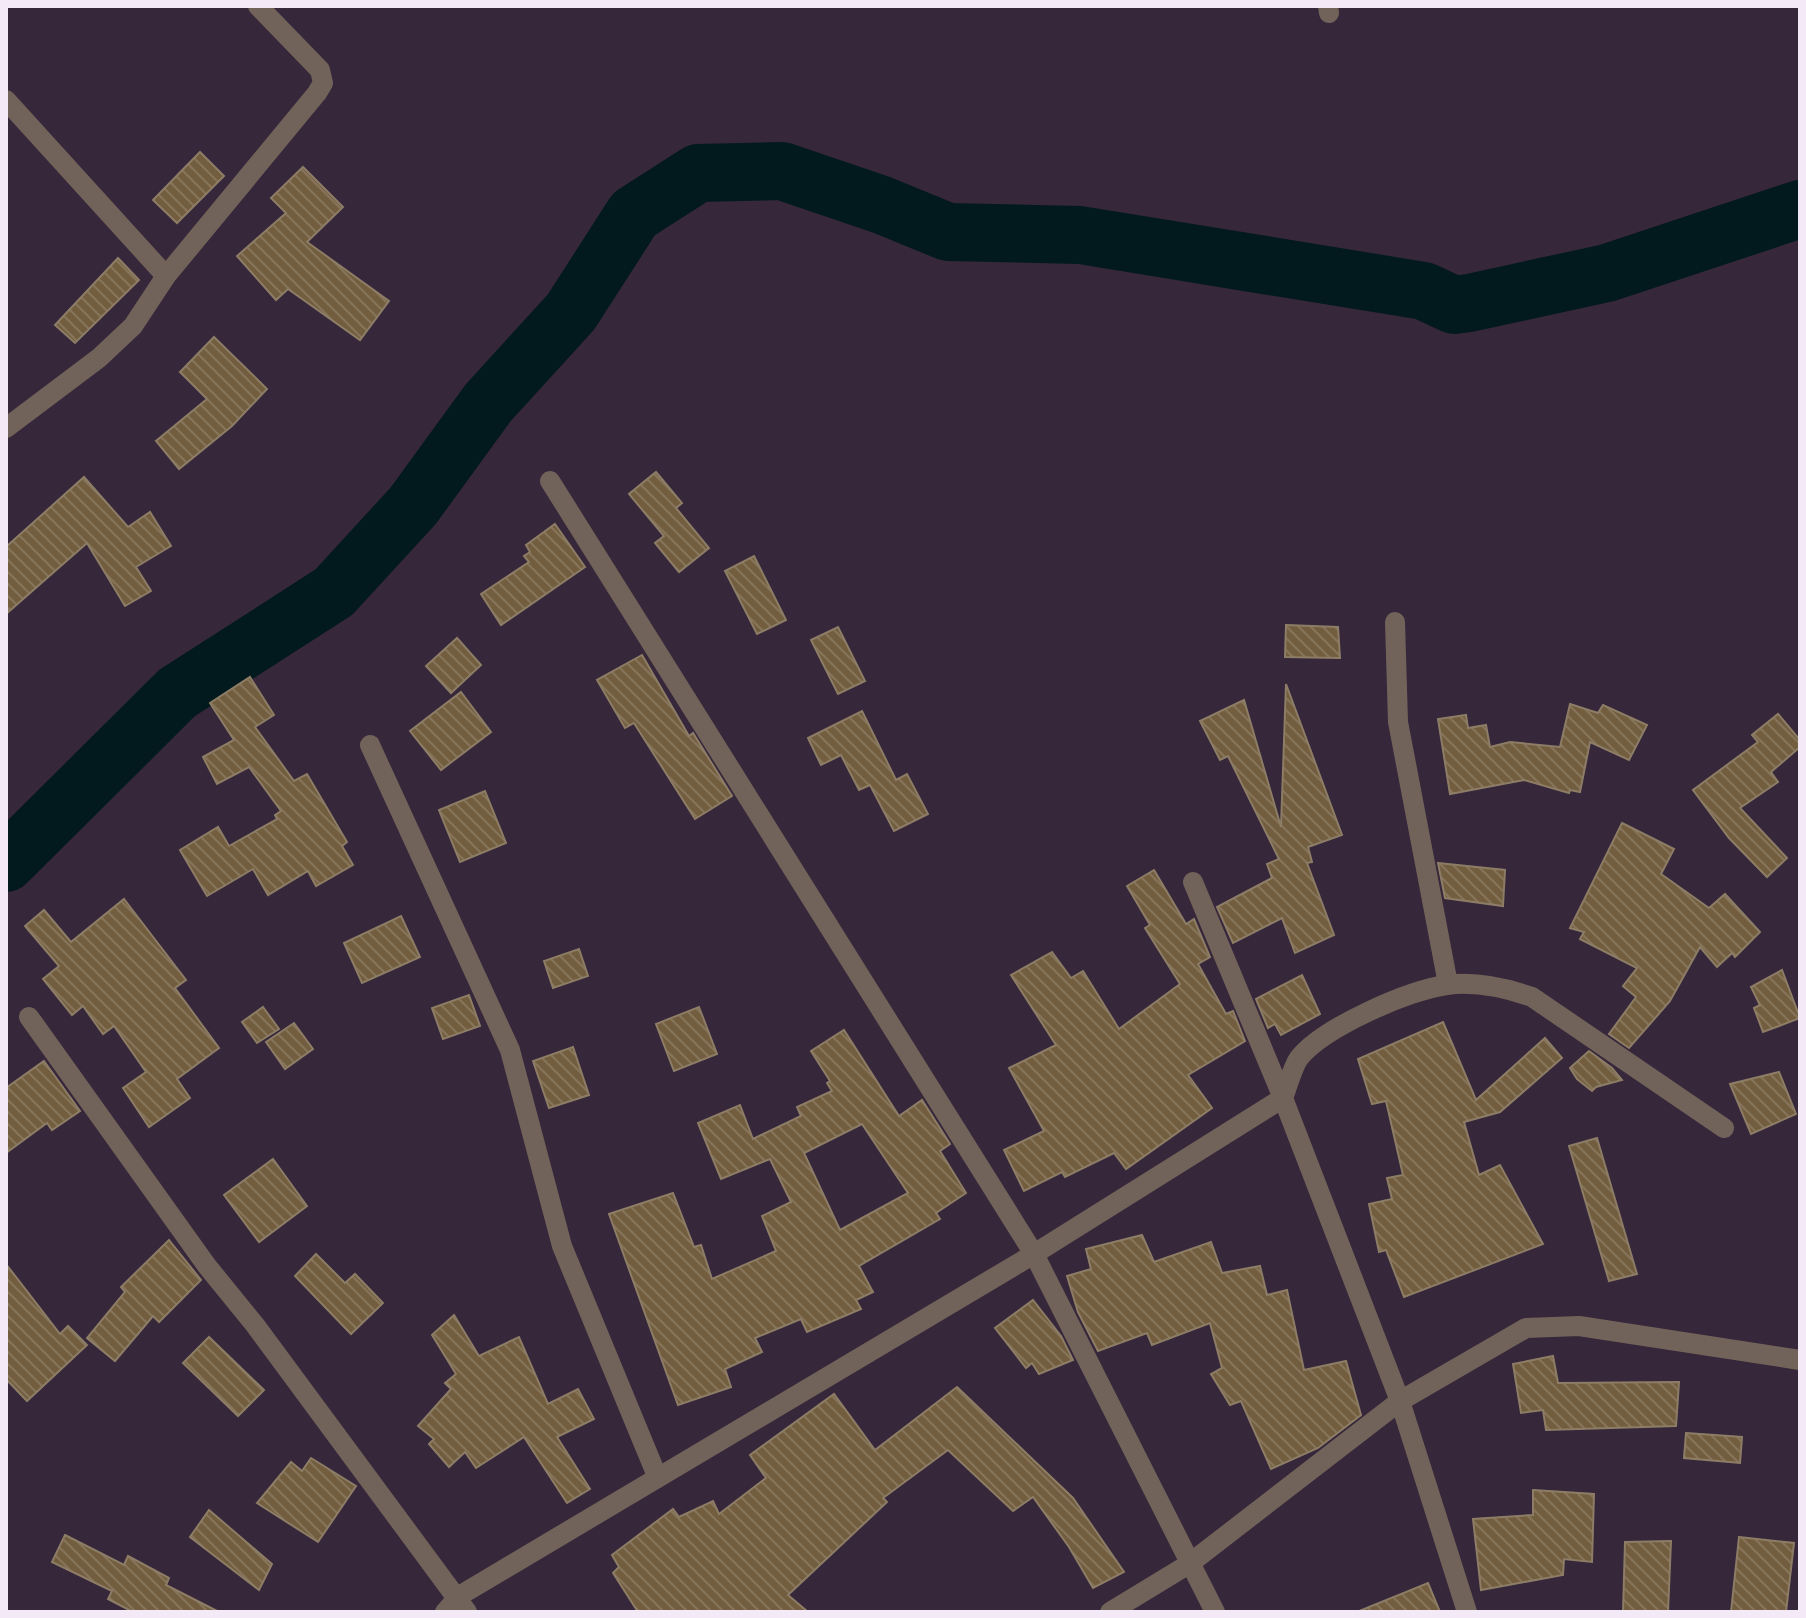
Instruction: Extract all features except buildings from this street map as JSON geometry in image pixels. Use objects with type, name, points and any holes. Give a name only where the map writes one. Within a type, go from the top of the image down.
[{"type":"street","points":[[6,428],[99,358],[133,326],[166,276],[323,83],[320,70],[258,6]]},
{"type":"street","points":[[6,100],[166,276]]},
{"type":"street","points":[[550,481],[1034,1254],[1215,1612]]},
{"type":"street","points":[[1395,622],[1398,722],[1448,984]]},
{"type":"street","points":[[370,745],[510,1050],[562,1246],[657,1476]]},
{"type":"street","points":[[1193,882],[1283,1098],[1400,1401],[1467,1612]]},
{"type":"street","points":[[29,1017],[457,1607],[657,1476],[1034,1254],[1283,1098],[1299,1058],[1330,1033],[1405,996],[1448,984],[1504,988],[1532,997],[1724,1128]]},
{"type":"street","points":[[1110,1612],[1189,1564],[1400,1401],[1526,1328],[1579,1326],[1800,1360]]},
{"type":"waterway","points":[[6,863],[177,693],[334,592],[413,506],[488,403],[571,312],[634,214],[698,173],[782,171],[882,205],[948,232],[1080,235],[1424,291],[1454,305],[1607,273],[1800,209]]}]
